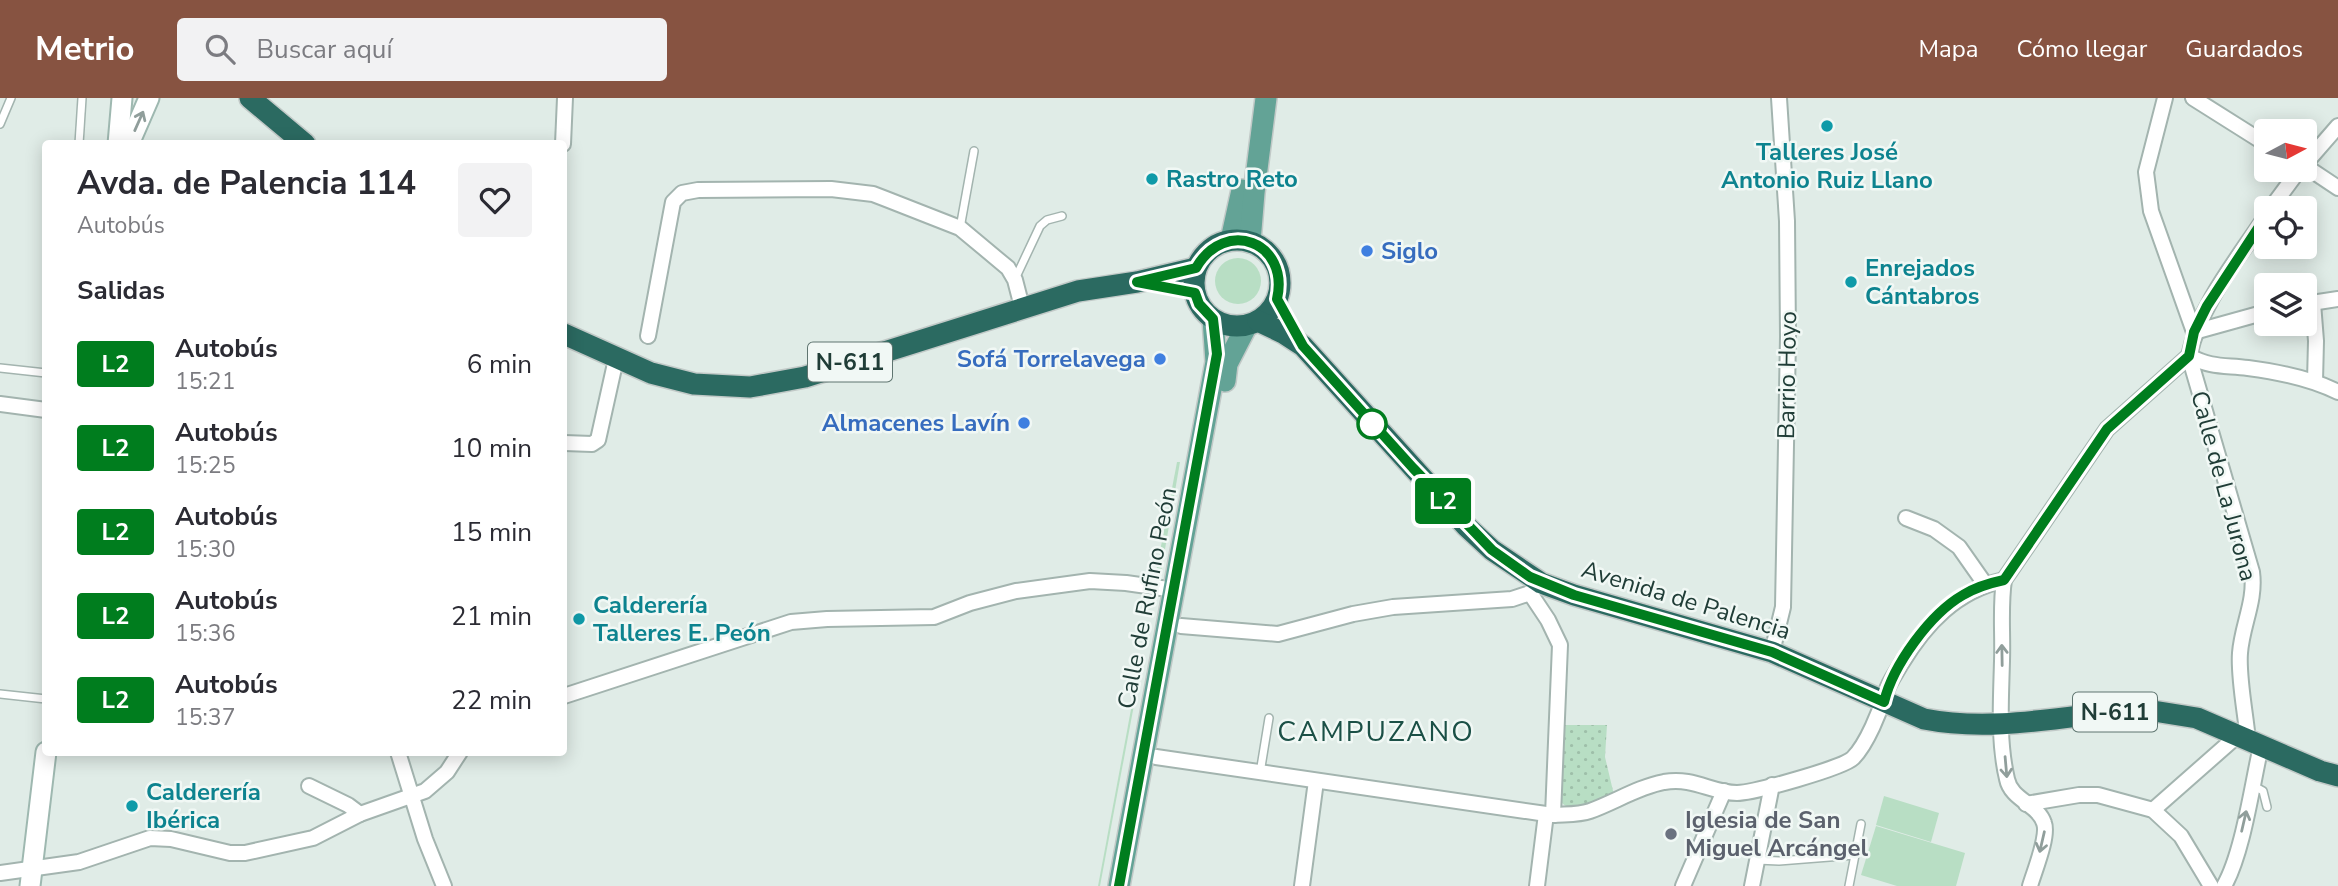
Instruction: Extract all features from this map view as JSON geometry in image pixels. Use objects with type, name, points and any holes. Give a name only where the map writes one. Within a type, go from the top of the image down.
[{"type":"highway","points":[[250,100],[300,140]]},
{"type":"highway","points":[[1213,319],[1199,304],[1195,293],[1196,268],[1209,250],[1240,241]]},
{"type":"highway","name":"N-611","points":[[1240,241],[1263,248],[1273,258],[1279,271],[1277,299]]},
{"type":"highway","name":"N-611","points":[[567,335],[616,359],[681,382],[750,387],[805,377],[1078,291],[1137,282],[1196,268]]},
{"type":"highway","name":"N-611","points":[[1137,282],[1195,293]]},
{"type":"highway","points":[[1253,323],[1269,312],[1277,299]]},
{"type":"highway","name":"Avenida de Palencia","points":[[1277,299],[1303,346],[1466,526],[1535,588],[1574,595],[1772,652],[1924,719],[1949,723],[2001,723],[2141,709],[2197,718],[2320,771],[2338,776]]},
{"type":"highway","name":"N-611","points":[[1213,319],[1224,324],[1253,323]]},
{"type":"highway","name":"Avenida de Palencia","points":[[1253,323],[1283,333],[1303,346]]},
{"type":"main road","points":[[1240,241],[1242,192],[1253,98]]},
{"type":"main road","points":[[1240,241],[1254,193],[1266,98]]},
{"type":"main road","name":"Calle de Rufino Peón","points":[[1119,886],[1216,362],[1213,319]]},
{"type":"main road","name":"Calle de Rufino Peón","points":[[1132,886],[1227,364],[1253,323]]},
{"type":"street","points":[[118,140],[122,98]]},
{"type":"street","points":[[131,140],[149,98]]},
{"type":"street","points":[[563,140],[565,98]]},
{"type":"street","name":"Barrio Hoyo","points":[[1772,652],[1783,607],[1788,337],[1787,221],[1779,98]]},
{"type":"street","points":[[2165,98],[2146,172],[2151,211],[2194,332],[2254,315]]},
{"type":"street","points":[[2193,98],[2254,136]]},
{"type":"street","points":[[2317,151],[2338,126]]},
{"type":"street","points":[[2317,173],[2338,188]]},
{"type":"street","points":[[648,337],[673,202],[682,193],[831,189],[880,197],[960,228],[1008,268],[1015,280],[1022,307]]},
{"type":"street","name":"Calle de La Jurona","points":[[2224,886],[2230,876],[2252,785],[2240,657],[2251,606],[2252,572],[2189,356],[2194,332],[2207,306],[2254,234]]},
{"type":"street","points":[[2317,303],[2338,299]]},
{"type":"street","points":[[2315,336],[2315,381]]},
{"type":"street","points":[[2030,886],[2045,834],[2045,824],[2039,814],[2013,793],[2007,781],[2001,723],[2001,601],[2004,580],[2107,429],[2189,356]]},
{"type":"street","name":"Calle de La Jurona","points":[[2189,356],[2205,365],[2246,368],[2315,381],[2338,392]]},
{"type":"street","points":[[567,443],[592,444],[598,440],[616,359]]},
{"type":"street","points":[[0,404],[42,409]]},
{"type":"street","points":[[1906,518],[1934,529],[1959,547],[1985,584]]},
{"type":"street","points":[[1156,757],[1550,815],[1587,812],[1663,782],[1691,782],[1724,791],[1746,792],[1851,760],[1914,643],[1943,609],[1964,594],[1985,584],[2004,580]]},
{"type":"street","points":[[567,695],[791,622],[934,617],[1016,591],[1090,581],[1175,590]]},
{"type":"street","points":[[1181,626],[1278,634],[1353,614],[1393,607],[1512,599],[1535,588],[1560,645],[1550,815],[1537,886]]},
{"type":"street","points":[[2153,810],[2249,741]]},
{"type":"street","points":[[32,877],[46,756]]},
{"type":"street","points":[[399,756],[425,839],[444,886]]},
{"type":"street","points":[[0,873],[32,877],[150,838],[171,839],[230,853],[259,852],[313,838],[360,814],[411,798],[438,782],[457,756]]},
{"type":"street","points":[[1302,886],[1316,781]]},
{"type":"street","points":[[1752,886],[1772,785]]},
{"type":"street","points":[[309,786],[348,805],[360,814]]},
{"type":"street","points":[[1683,886],[1724,791]]},
{"type":"street","points":[[2026,804],[2079,795],[2098,795],[2153,810],[2181,836],[2211,886]]},
{"type":"lane","points":[[0,124],[11,98]]},
{"type":"lane","points":[[79,140],[82,98]]},
{"type":"lane","points":[[960,228],[974,151]]},
{"type":"lane","points":[[1015,280],[1040,226],[1047,220],[1062,216]]},
{"type":"lane","points":[[0,368],[42,373]]},
{"type":"lane","points":[[0,694],[42,699]]},
{"type":"lane","points":[[1260,773],[1269,718]]},
{"type":"lane","points":[[2252,785],[2263,791],[2267,807]]},
{"type":"lane","points":[[1849,886],[1861,824]]},
{"type":"lane","points":[[1758,860],[1855,855]]},
{"type":"green space","points":[[1238,258],[1254,265],[1261,281],[1254,297],[1238,304],[1222,297],[1215,281],[1222,265]]},
{"type":"green space","points":[[1177,462],[1180,462],[1159,584],[1154,583]]},
{"type":"green space","points":[[1141,656],[1143,657],[1098,886]]},
{"type":"green space","points":[[1561,725],[1607,725],[1605,757],[1614,795],[1578,808],[1571,808],[1560,800]]},
{"type":"green space","points":[[1884,796],[1939,813],[1931,842],[1876,825]]},
{"type":"green space","points":[[1876,826],[1965,853],[1956,886],[1897,886],[1861,875]]},
{"type":"bus line","name":"L2","points":[[1119,886],[1217,354],[1213,319],[1199,304],[1195,293],[1137,282],[1196,268],[1209,250],[1231,240],[1250,242],[1263,248],[1273,258],[1279,271],[1277,299],[1303,346],[1448,507],[1492,550],[1541,583],[1772,652],[1884,702],[1887,690],[1914,643],[1943,609],[1964,594],[1985,584],[2004,580],[2107,429],[2189,356],[2194,332],[2207,306],[2254,234]]},
{"type":"place","name":"Talleres José Antonio Ruiz Llano","points":[[1827,126]]},
{"type":"place","name":"Rastro Reto","points":[[1152,179]]},
{"type":"place","name":"Siglo","points":[[1367,251]]},
{"type":"place","name":"Enrejados Cántabros","points":[[1851,282]]},
{"type":"place","name":"Sofá Torrelavega","points":[[1160,359]]},
{"type":"place","name":"Almacenes Lavín","points":[[1024,423]]},
{"type":"place","name":"Calderería Talleres E. Peón","points":[[579,619]]},
{"type":"place","name":"Calderería Ibérica","points":[[132,806]]},
{"type":"place","name":"Iglesia de San Miguel Arcángel","points":[[1671,834]]},
{"type":"district","name":"CAMPUZANO","points":[[1376,732]]}]
